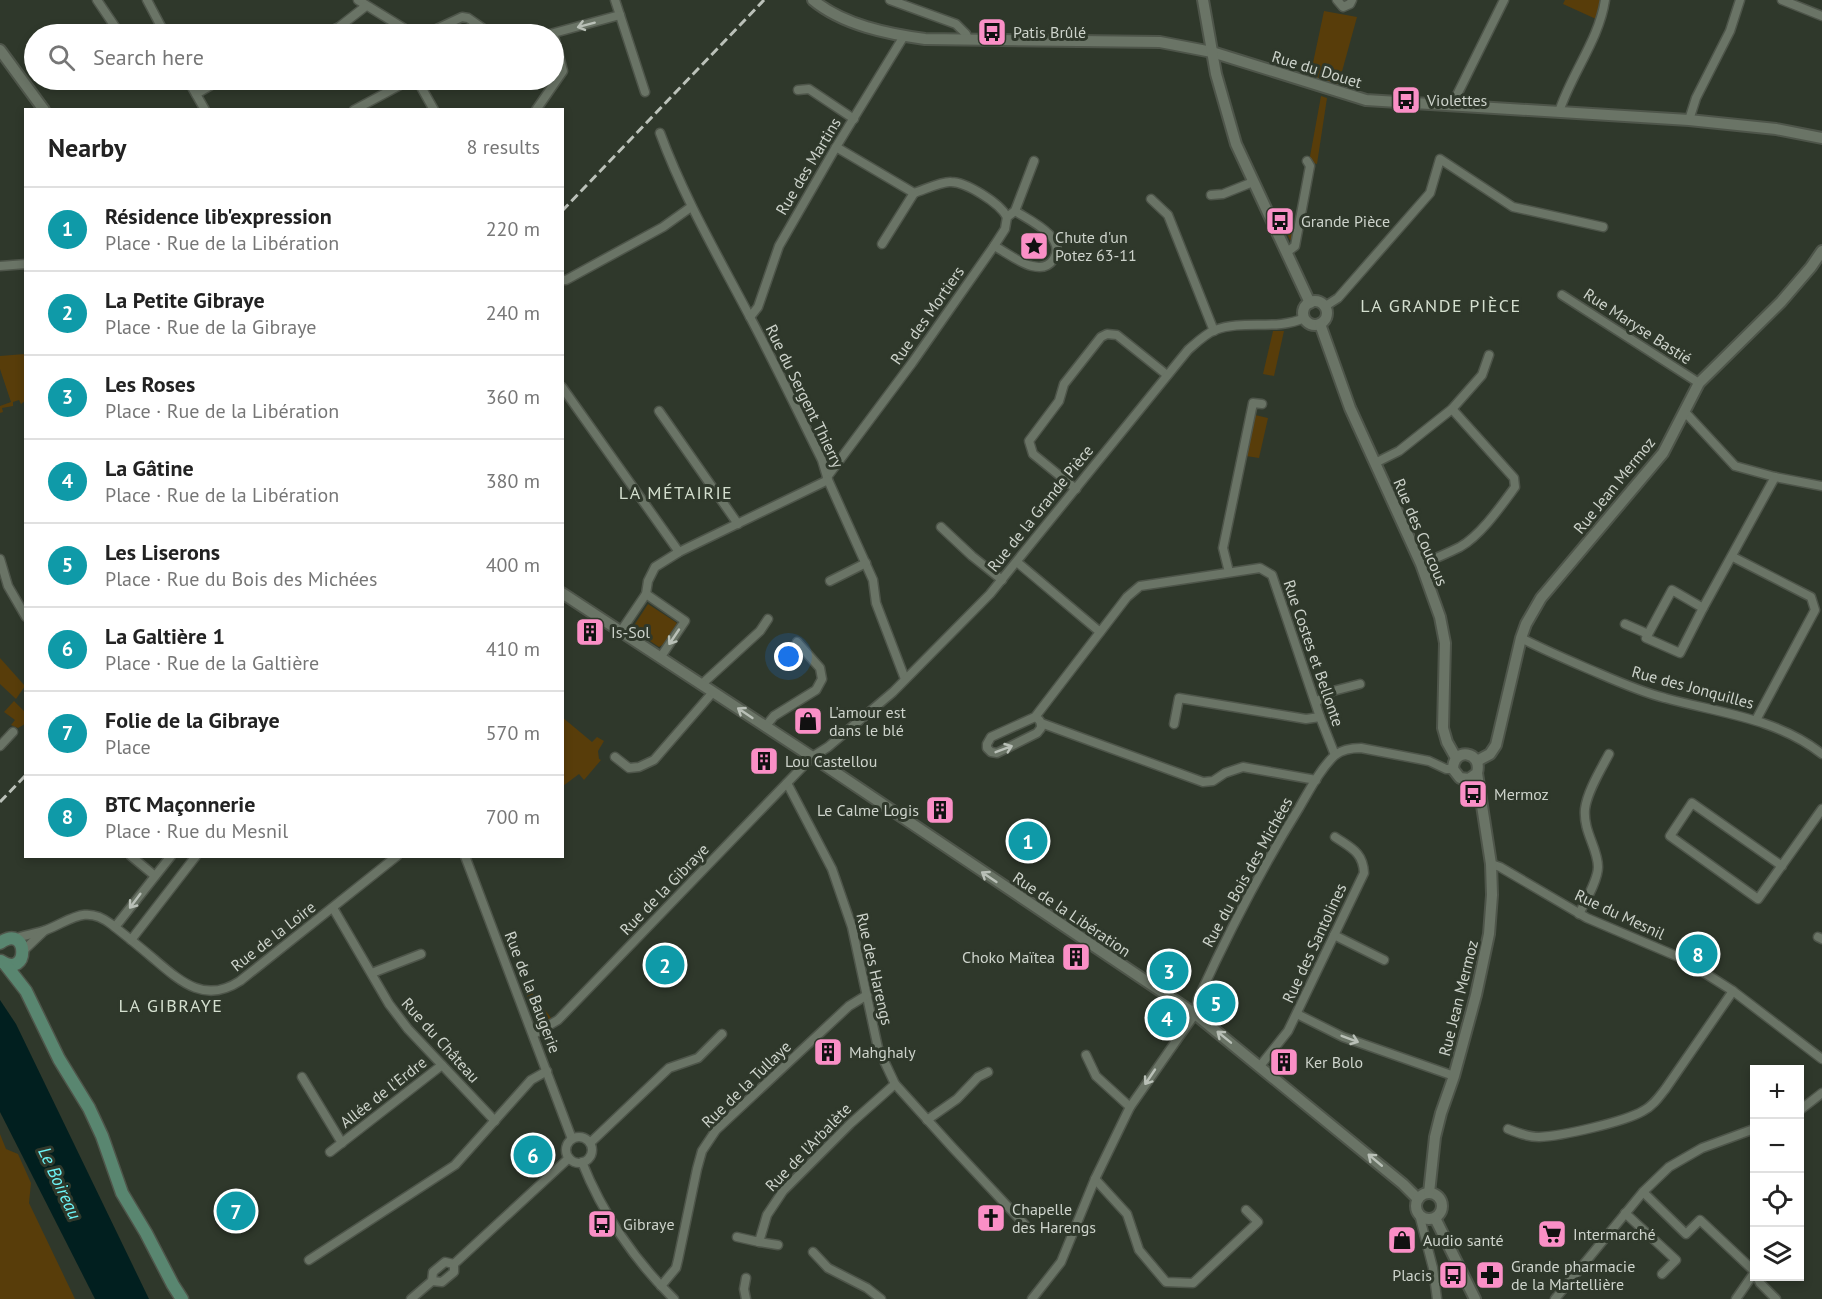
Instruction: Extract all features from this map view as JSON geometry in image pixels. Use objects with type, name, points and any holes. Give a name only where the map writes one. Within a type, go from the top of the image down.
[{"type":"main road","points":[[5,939],[20,943],[26,990]]},
{"type":"main road","points":[[3,962],[14,964],[22,956]]},
{"type":"main road","points":[[3,962],[26,990],[59,1059],[83,1096],[96,1121],[122,1193],[146,1233],[172,1285],[182,1299]]},
{"type":"street","points":[[97,0],[113,24]]},
{"type":"street","points":[[147,0],[160,24]]},
{"type":"street","points":[[615,0],[645,92]]},
{"type":"street","name":"Rue du Douet","points":[[813,0],[856,23],[904,36],[942,40],[1160,42],[1212,52],[1366,100],[1689,120],[1776,129],[1822,138]]},
{"type":"street","points":[[890,0],[956,24],[966,33],[968,39]]},
{"type":"street","points":[[1203,0],[1212,52],[1236,144],[1310,303]]},
{"type":"street","points":[[1337,0],[1343,7],[1350,4],[1352,0]]},
{"type":"street","points":[[1452,105],[1504,0]]},
{"type":"street","points":[[1559,112],[1565,94],[1603,14],[1605,0]]},
{"type":"street","points":[[1689,120],[1696,98],[1730,31],[1740,0]]},
{"type":"street","points":[[1782,0],[1822,16]]},
{"type":"street","points":[[342,24],[362,3],[397,24]]},
{"type":"street","points":[[564,31],[620,15]]},
{"type":"street","points":[[447,24],[462,17],[476,24]]},
{"type":"street","name":"Rue des Martins","points":[[750,317],[758,307],[779,246],[904,36]]},
{"type":"street","points":[[0,50],[24,83]]},
{"type":"street","points":[[798,90],[809,89],[854,118]]},
{"type":"street","points":[[29,90],[43,108]]},
{"type":"street","points":[[194,90],[204,108]]},
{"type":"street","points":[[196,94],[203,90]]},
{"type":"street","points":[[358,108],[391,90]]},
{"type":"street","points":[[423,90],[433,108]]},
{"type":"street","points":[[537,108],[550,90]]},
{"type":"street","name":"Rue du Sergent Thierry","points":[[660,133],[674,171],[822,460],[873,580],[876,603],[905,679]]},
{"type":"street","points":[[836,147],[914,193]]},
{"type":"street","points":[[1324,307],[1338,298],[1430,193],[1440,159],[1513,207],[1603,227]]},
{"type":"street","points":[[994,246],[1031,266],[1049,265],[1056,254],[1056,245],[1052,235],[1015,211],[1034,161]]},
{"type":"street","points":[[1287,252],[1295,246],[1310,166],[1307,161]]},
{"type":"street","points":[[882,244],[914,193],[950,181],[966,186],[999,206],[1007,217]]},
{"type":"street","points":[[1211,195],[1223,194],[1253,182]]},
{"type":"street","points":[[1152,199],[1168,215],[1214,331]]},
{"type":"street","points":[[564,279],[663,227],[692,207]]},
{"type":"street","name":"Rue des Mortiers","points":[[621,631],[646,594],[648,581],[655,567],[679,552],[828,478],[994,246],[1005,229],[1007,217],[1015,211]]},
{"type":"street","name":"Rue Jean Mermoz","points":[[1429,1193],[1435,1137],[1476,994],[1489,934],[1492,895],[1491,864],[1474,771],[1496,745],[1526,624],[1540,598],[1663,453],[1699,383],[1781,302],[1822,251]]},
{"type":"street","points":[[0,266],[24,264]]},
{"type":"street","name":"Rue Maryse Bastié","points":[[1562,295],[1699,383]]},
{"type":"street","points":[[1318,302],[1324,307],[1326,316],[1320,324],[1311,324],[1304,318],[1304,310],[1310,303],[1318,302]]},
{"type":"street","name":"Rue de la Grande Pièce","points":[[812,757],[828,747],[892,692],[990,594],[1167,375],[1199,340],[1214,331],[1241,325],[1292,324],[1304,318]]},
{"type":"street","name":"Rue des Coucous","points":[[1320,324],[1350,408],[1421,564],[1440,617],[1444,635],[1443,728],[1455,764]]},
{"type":"street","points":[[1076,489],[1033,454],[1029,441],[1059,401],[1064,384],[1101,337],[1107,334],[1117,335],[1167,375]]},
{"type":"street","points":[[1375,463],[1399,451],[1452,409],[1482,375],[1489,355]]},
{"type":"street","points":[[564,390],[679,552]]},
{"type":"street","points":[[1229,572],[1223,548],[1253,403],[1262,404]]},
{"type":"street","points":[[1421,564],[1462,546],[1474,536],[1515,487],[1514,478],[1452,409]]},
{"type":"street","points":[[659,411],[738,524]]},
{"type":"street","points":[[1684,411],[1735,466],[1822,486]]},
{"type":"street","points":[[1703,609],[1672,590],[1646,638],[1680,652],[1776,477]]},
{"type":"street","points":[[941,527],[1002,580]]},
{"type":"street","points":[[1733,556],[1811,597],[1815,610],[1756,720]]},
{"type":"street","points":[[0,560],[8,586],[24,614]]},
{"type":"street","points":[[1017,562],[1100,632]]},
{"type":"street","points":[[830,581],[866,563]]},
{"type":"street","name":"Rue Costes et Bellonte","points":[[1038,720],[1041,729],[1037,734],[997,753],[987,748],[991,737],[1038,720],[1100,632],[1127,597],[1140,586],[1260,568],[1272,575],[1335,755]]},
{"type":"street","name":"Rue de la Libération","points":[[564,594],[812,757],[1195,1014],[1403,1184],[1418,1199]]},
{"type":"street","points":[[646,594],[685,621],[660,658]]},
{"type":"street","points":[[702,684],[760,631],[768,619]]},
{"type":"street","points":[[1625,624],[1648,634]]},
{"type":"street","name":"Rue des Jonquilles","points":[[1521,638],[1627,686],[1663,698],[1756,720],[1784,730],[1810,744],[1822,754]]},
{"type":"street","points":[[765,727],[774,716],[816,690],[822,680],[820,668],[797,642]]},
{"type":"street","points":[[1316,702],[1333,691],[1360,684]]},
{"type":"street","points":[[615,758],[629,768],[639,767],[654,760],[713,692]]},
{"type":"street","points":[[1174,724],[1179,698],[1306,719],[1320,717]]},
{"type":"street","name":"Rue du Bois des Michées","points":[[1038,720],[1203,782],[1213,781],[1225,773],[1244,767],[1316,780]]},
{"type":"street","points":[[0,746],[13,732]]},
{"type":"street","points":[[1335,755],[1350,748],[1361,748],[1429,761],[1446,769],[1466,754],[1472,756],[1474,771],[1460,778],[1455,774],[1455,764]]},
{"type":"street","points":[[1579,914],[1597,875],[1598,867],[1597,857],[1587,833],[1586,801],[1609,754]]},
{"type":"street","name":"Rue du Bois des Michées","points":[[1032,1299],[1061,1262],[1095,1179],[1130,1107],[1195,1014],[1198,999],[1245,900],[1316,780],[1335,755]]},
{"type":"street","name":"Rue de la Gibraye","points":[[534,1034],[558,1020],[812,757]]},
{"type":"street","name":"Rue des Harengs","points":[[787,783],[832,869],[852,927],[878,1048],[896,1084],[1027,1227]]},
{"type":"street","points":[[1782,866],[1692,804],[1670,836],[1758,899],[1782,866],[1822,809]]},
{"type":"street","name":"Rue des Santolines","points":[[1260,1066],[1288,1030],[1297,1014],[1364,873],[1363,862],[1358,853],[1335,837]]},
{"type":"street","points":[[133,858],[155,876]]},
{"type":"street","points":[[115,927],[169,858]]},
{"type":"street","points":[[131,940],[194,858]]},
{"type":"street","name":"Rue de la Loire","points":[[5,939],[45,930],[76,916],[87,914],[105,919],[184,984],[201,990],[218,991],[240,981],[394,858]]},
{"type":"street","name":"Rue de la Baugerie","points":[[466,858],[572,1139]]},
{"type":"street","name":"Rue du Mesnil","points":[[1491,864],[1500,867],[1579,914],[1681,958],[1732,992],[1822,1059]]},
{"type":"street","name":"Rue du Château","points":[[333,908],[389,1004],[408,1029],[495,1121]]},
{"type":"street","name":"Rue de la Loire","points":[[22,956],[45,930]]},
{"type":"street","points":[[1334,935],[1384,960]]},
{"type":"street","points":[[372,973],[421,954]]},
{"type":"street","points":[[1508,1129],[1526,1136],[1562,1134],[1630,1117],[1644,1111],[1666,1089],[1732,992]]},
{"type":"street","name":"Rue de la Tullaye","points":[[662,1286],[676,1268],[697,1169],[702,1151],[709,1139],[849,1006],[867,995]]},
{"type":"street","points":[[1297,1014],[1343,1037],[1454,1076]]},
{"type":"street","points":[[590,1143],[669,1068],[698,1058],[722,1034]]},
{"type":"street","points":[[1086,1055],[1096,1076],[1130,1107]]},
{"type":"street","name":"Allée de l'Erdre","points":[[330,1152],[442,1065]]},
{"type":"street","points":[[309,1260],[455,1165],[531,1080],[547,1071]]},
{"type":"street","points":[[927,1120],[957,1099],[978,1077],[988,1072]]},
{"type":"street","name":"Allée de l'Erdre","points":[[302,1077],[342,1143]]},
{"type":"street","name":"Rue de l'Arbalète","points":[[759,1242],[767,1215],[783,1191],[850,1124],[896,1084]]},
{"type":"street","points":[[1804,1107],[1822,1093]]},
{"type":"street","points":[[1556,1299],[1643,1191],[1662,1173],[1679,1160],[1711,1144],[1750,1131]]},
{"type":"street","points":[[582,1137],[590,1143],[591,1154],[588,1159],[575,1162],[569,1158],[566,1148],[572,1139],[582,1137]]},
{"type":"street","points":[[432,1281],[442,1282],[454,1272],[454,1264],[569,1158]]},
{"type":"street","points":[[582,1162],[613,1223],[628,1246],[674,1299]]},
{"type":"street","points":[[1095,1179],[1127,1214],[1139,1250],[1166,1282],[1193,1283],[1258,1222],[1246,1210]]},
{"type":"street","points":[[1643,1191],[1686,1234],[1700,1220],[1750,1267]]},
{"type":"street","points":[[1419,1214],[1426,1219],[1435,1218],[1441,1213],[1442,1203],[1436,1195],[1429,1193],[1418,1199],[1416,1207],[1433,1268],[1437,1299]]},
{"type":"street","points":[[1626,1213],[1676,1260],[1662,1274]]},
{"type":"street","points":[[1435,1218],[1475,1299]]},
{"type":"street","points":[[737,1237],[778,1245]]},
{"type":"street","points":[[813,1252],[828,1268],[867,1288],[881,1299]]},
{"type":"street","points":[[411,1299],[432,1281],[434,1272],[445,1262],[454,1264]]},
{"type":"street","points":[[746,1278],[744,1289],[746,1299]]},
{"type":"street","points":[[1736,1299],[1750,1279]]},
{"type":"street","points":[[1759,1281],[1776,1299]]},
{"type":"shaded area","points":[[1565,0],[1601,0],[1596,19],[1563,4]]},
{"type":"shaded area","points":[[1324,11],[1357,17],[1338,86],[1310,77]]},
{"type":"shaded area","points":[[1321,96],[1327,98],[1317,164],[1309,162]]},
{"type":"shaded area","points":[[1283,209],[1285,213],[1291,211],[1289,224],[1295,226],[1293,239],[1290,240],[1277,212]]},
{"type":"shaded area","points":[[1273,331],[1284,331],[1274,376],[1263,374]]},
{"type":"shaded area","points":[[24,354],[24,402],[21,404],[19,400],[13,402],[13,406],[2,408],[3,412],[0,413],[0,406],[11,402],[0,369],[0,356]]},
{"type":"shaded area","points":[[1255,415],[1268,418],[1259,458],[1246,456]]},
{"type":"shaded area","points":[[648,604],[677,623],[664,644],[659,647],[635,631],[633,627]]},
{"type":"shaded area","points":[[0,658],[24,687],[16,699],[0,684]]},
{"type":"shaded area","points":[[14,701],[24,711],[24,725],[18,728],[11,725],[15,720],[4,712]]},
{"type":"shaded area","points":[[564,719],[592,742],[597,737],[604,741],[598,751],[601,760],[584,780],[579,774],[564,785]]},
{"type":"shaded area","points":[[528,987],[551,1018],[534,1016],[525,990]]},
{"type":"shaded area","points":[[0,1134],[6,1149],[18,1154],[31,1183],[29,1203],[75,1299],[0,1299]]},
{"type":"water","name":"Le Boireau","points":[[0,1000],[16,1024],[149,1299],[95,1299],[0,1112]]},
{"type":"railway","points":[[564,209],[764,0]]},
{"type":"railway","points":[[0,802],[24,777]]},
{"type":"place","name":"Patis Brûlé","points":[[992,32]]},
{"type":"place","name":"Violettes","points":[[1406,100]]},
{"type":"place","name":"Grande Pièce","points":[[1280,221]]},
{"type":"place","name":"Chute d'un Potez 63-11","points":[[1034,246]]},
{"type":"place","name":"Is-Sol","points":[[590,632]]},
{"type":"place","name":"L'amour est dans le blé","points":[[808,721]]},
{"type":"place","name":"Lou Castellou","points":[[764,761]]},
{"type":"place","name":"Mermoz","points":[[1473,794]]},
{"type":"place","name":"Le Calme Logis","points":[[940,810]]},
{"type":"place","name":"Résidence lib'expression","points":[[1028,841]]},
{"type":"place","name":"BTC Maçonnerie","points":[[1698,954]]},
{"type":"place","name":"Choko Maïtea","points":[[1076,957]]},
{"type":"place","name":"La Petite Gibraye","points":[[665,965]]},
{"type":"place","name":"Les Roses","points":[[1169,971]]},
{"type":"place","name":"Les Liserons","points":[[1216,1003]]},
{"type":"place","name":"La Gâtine","points":[[1167,1018]]},
{"type":"place","name":"Mahghaly","points":[[828,1052]]},
{"type":"place","name":"Ker Bolo","points":[[1284,1062]]},
{"type":"place","name":"La Galtière 1","points":[[533,1155]]},
{"type":"place","name":"Folie de la Gibraye","points":[[236,1211]]},
{"type":"place","name":"Chapelle des Harengs","points":[[991,1218]]},
{"type":"place","name":"Gibraye","points":[[602,1224]]},
{"type":"place","name":"Intermarché","points":[[1552,1234]]},
{"type":"place","name":"Audio santé","points":[[1402,1240]]},
{"type":"place","name":"Placis","points":[[1453,1275]]},
{"type":"place","name":"Grande pharmacie de la Martellière","points":[[1490,1275]]},
{"type":"district","name":"LA GRANDE PIÈCE","points":[[1441,305]]},
{"type":"district","name":"LA MÉTAIRIE","points":[[676,492]]},
{"type":"district","name":"LA GIBRAYE","points":[[171,1005]]}]
